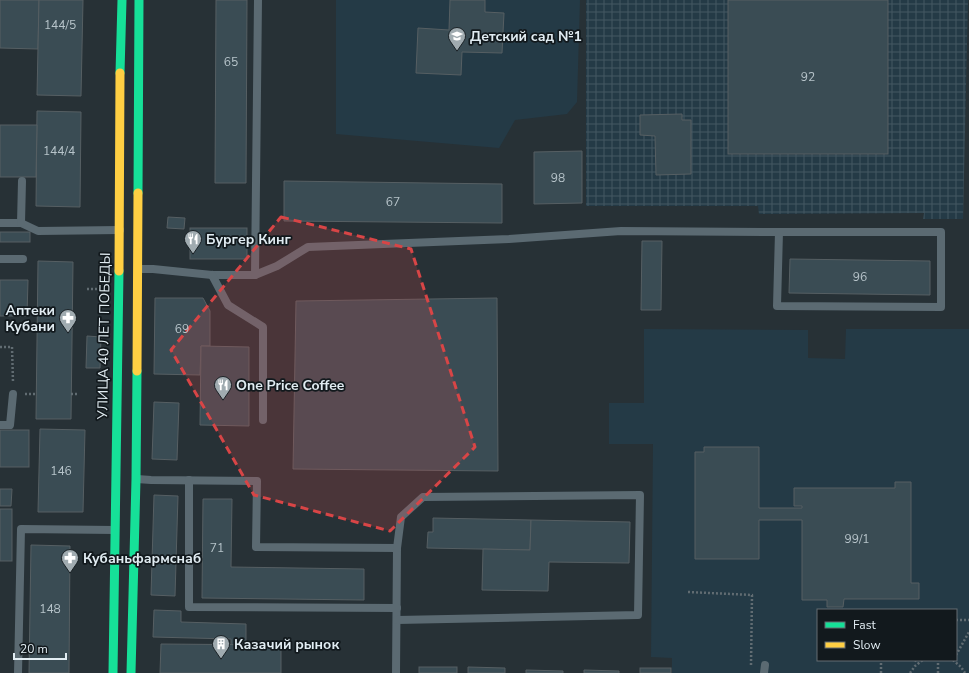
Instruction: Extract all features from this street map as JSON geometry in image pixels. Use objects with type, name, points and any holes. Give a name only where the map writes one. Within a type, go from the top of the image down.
[{"type":"main road","name":"УЛИЦА 40 ЛЕТ ПОБЕДЫ","points":[[113,673],[125,531],[136,479],[128,269],[129,230],[120,72],[122,0]]},
{"type":"main road","name":"УЛИЦА 40 ЛЕТ ПОБЕДЫ","points":[[131,673],[125,531],[128,269],[139,0]]},
{"type":"lane","points":[[255,275],[258,0]]},
{"type":"lane","points":[[20,224],[22,181]]},
{"type":"lane","points":[[0,223],[20,224],[38,231],[129,230]]},
{"type":"lane","points":[[128,269],[153,269],[212,275],[255,275],[277,266],[308,248],[509,239],[621,231],[942,232],[941,308],[777,306],[779,232]]},
{"type":"lane","points":[[0,259],[23,259]]},
{"type":"lane","points":[[212,275],[228,305],[263,327],[263,420]]},
{"type":"lane","points":[[0,426],[10,425],[13,394]]},
{"type":"lane","points":[[136,479],[256,481],[256,547],[397,548]]},
{"type":"lane","points":[[189,480],[189,607],[397,608]]},
{"type":"lane","points":[[396,673],[397,548],[401,517],[423,497],[640,495],[638,615],[397,620]]},
{"type":"lane","points":[[18,673],[21,529],[125,531]]},
{"type":"path","points":[[87,289],[105,289]]},
{"type":"path","points":[[0,347],[12,347],[13,394],[37,394]]},
{"type":"path","points":[[71,394],[78,394]]},
{"type":"path","points":[[688,592],[752,595],[751,670]]},
{"type":"path","points":[[957,620],[969,620]]},
{"type":"path","points":[[957,653],[969,632]]},
{"type":"path","points":[[880,673],[881,661]]},
{"type":"path","points":[[910,673],[921,661]]},
{"type":"path","points":[[938,661],[938,673]]},
{"type":"path","points":[[954,661],[965,673]]},
{"type":"highlighted area","points":[[281,217],[411,249],[475,447],[390,531],[254,495],[171,350]]},
{"type":"shaded area","name":"Детский сад №1","points":[[336,0],[580,0],[577,102],[567,114],[515,120],[499,148],[336,134]]},
{"type":"shaded area","points":[[586,0],[968,0],[963,219],[923,219],[924,213],[759,214],[758,206],[586,206]]},
{"type":"shaded area","points":[[644,329],[808,330],[808,358],[845,359],[846,329],[969,329],[969,673],[672,673],[672,658],[651,657],[653,444],[609,444],[609,403],[644,403]]},
{"type":"building","points":[[0,0],[39,0],[38,49],[0,48]]},
{"type":"building","points":[[39,0],[83,0],[81,96],[37,95]]},
{"type":"building","points":[[216,0],[247,0],[246,183],[215,183]]},
{"type":"building","points":[[450,0],[485,0],[485,12],[504,13],[502,53],[462,52],[461,75],[416,73],[418,28],[449,30]]},
{"type":"building","points":[[728,0],[888,0],[888,154],[728,154]]},
{"type":"building","points":[[37,111],[81,112],[80,207],[36,206]]},
{"type":"building","points":[[682,114],[682,120],[691,120],[691,174],[656,175],[655,136],[640,135],[640,115]]},
{"type":"building","points":[[0,125],[37,125],[36,177],[0,177]]},
{"type":"building","points":[[582,151],[582,203],[534,204],[534,152]]},
{"type":"building","points":[[284,181],[502,184],[502,223],[284,221]]},
{"type":"building","points":[[168,217],[185,218],[184,229],[167,228]]},
{"type":"building","points":[[190,228],[247,228],[247,259],[190,259]]},
{"type":"building","points":[[0,232],[30,232],[30,242],[0,242]]},
{"type":"building","points":[[642,241],[662,241],[661,310],[641,310]]},
{"type":"building","points":[[790,259],[930,261],[930,295],[789,293]]},
{"type":"building","points":[[38,261],[73,262],[71,419],[36,419]]},
{"type":"building","points":[[0,280],[28,280],[27,316],[0,316]]},
{"type":"building","points":[[155,298],[203,298],[210,311],[210,346],[201,346],[200,375],[154,374]]},
{"type":"building","points":[[497,298],[498,471],[293,469],[296,301]]},
{"type":"building","points":[[87,336],[101,337],[100,368],[86,368]]},
{"type":"building","points":[[201,346],[249,347],[249,426],[200,425]]},
{"type":"building","points":[[154,402],[179,403],[177,460],[152,459]]},
{"type":"building","points":[[40,429],[85,430],[83,512],[38,512]]},
{"type":"building","points":[[0,430],[29,430],[29,467],[0,467]]},
{"type":"building","points":[[704,447],[759,447],[759,508],[802,508],[802,506],[794,506],[794,488],[895,488],[895,482],[911,482],[911,583],[919,583],[919,599],[844,599],[843,607],[827,607],[827,600],[802,600],[802,520],[759,520],[759,559],[695,559],[695,452],[704,452]]},
{"type":"building","points":[[0,489],[12,489],[11,506],[0,506]]},
{"type":"building","points":[[154,495],[178,496],[175,596],[151,595]]},
{"type":"building","points":[[203,499],[232,499],[231,567],[364,569],[364,600],[202,598]]},
{"type":"building","points":[[0,509],[12,509],[12,561],[0,561]]},
{"type":"building","points":[[433,518],[531,520],[530,550],[427,548],[428,532],[433,532]]},
{"type":"building","points":[[531,520],[630,522],[629,563],[549,562],[548,591],[482,590],[483,549],[530,550]]},
{"type":"building","points":[[31,545],[70,546],[69,673],[29,673]]},
{"type":"building","points":[[154,610],[181,611],[181,622],[246,624],[246,645],[231,645],[231,639],[153,637]]},
{"type":"building","name":"Казачий рынок","points":[[161,644],[281,645],[281,673],[160,673]]},
{"type":"building","points":[[419,667],[457,667],[457,673],[419,673]]},
{"type":"building","points":[[468,667],[505,668],[505,673],[468,673]]},
{"type":"building","points":[[640,668],[671,668],[671,673],[640,673]]},
{"type":"building","points":[[526,670],[563,671],[563,673],[526,673]]},
{"type":"building","points":[[584,670],[619,671],[619,673],[584,673]]},
{"type":"traffic: fast","points":[[120,73],[122,0]]},
{"type":"traffic: fast","points":[[138,193],[139,0]]},
{"type":"traffic: fast","points":[[113,673],[119,271]]},
{"type":"traffic: fast","points":[[131,673],[137,371]]},
{"type":"traffic: slow","points":[[119,271],[120,73]]},
{"type":"traffic: slow","points":[[137,371],[138,193]]},
{"type":"place","name":"Детский сад №1","points":[[457,51]]},
{"type":"place","name":"Бургер Кинг","points":[[193,254]]},
{"type":"place","name":"Аптеки Кубани","points":[[68,333]]},
{"type":"place","name":"One Price Coffee","points":[[223,400]]},
{"type":"place","name":"Кубаньфармснаб","points":[[70,573]]},
{"type":"place","name":"Казачий рынок","points":[[221,659]]}]
